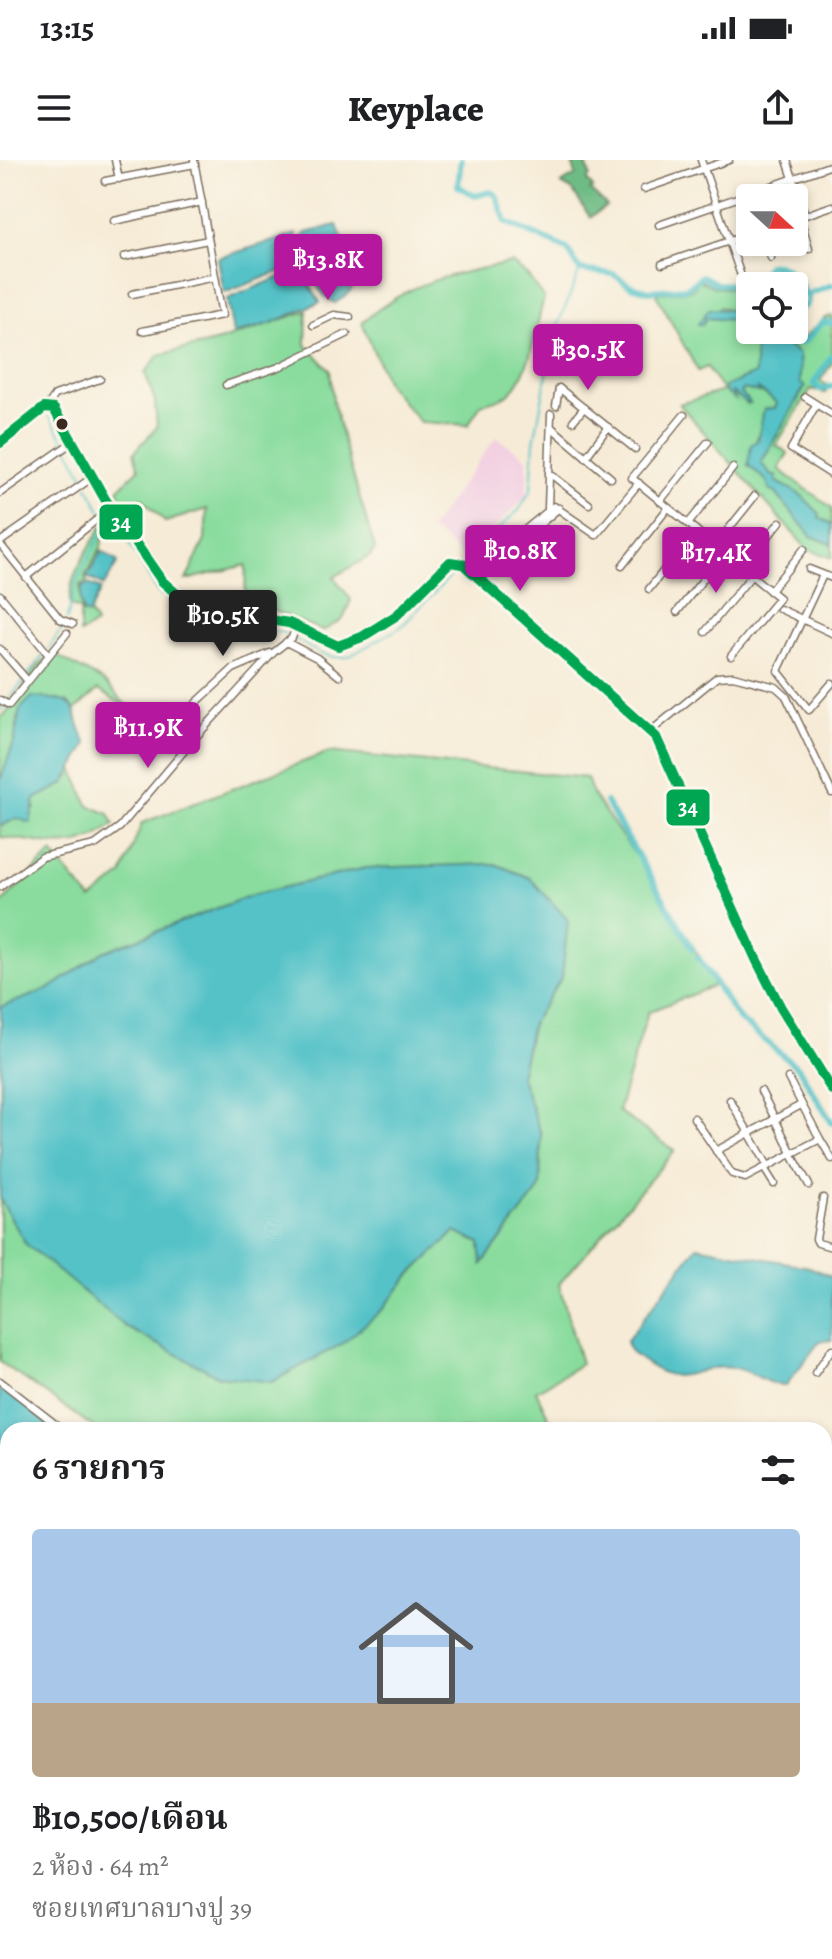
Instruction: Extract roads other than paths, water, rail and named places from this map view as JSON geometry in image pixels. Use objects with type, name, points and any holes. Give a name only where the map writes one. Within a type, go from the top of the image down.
[{"type":"street","points":[[115,160],[119,179]]},
{"type":"street","points":[[701,160],[740,272]]},
{"type":"street","points":[[644,189],[729,160]]},
{"type":"street","points":[[787,160],[794,184]]},
{"type":"street","points":[[105,181],[195,162],[222,315],[142,331]]},
{"type":"street","points":[[659,225],[832,165]]},
{"type":"street","points":[[114,221],[202,202]]},
{"type":"street","points":[[808,214],[832,206]]},
{"type":"street","points":[[662,264],[736,239]]},
{"type":"street","points":[[124,257],[208,240]]},
{"type":"street","points":[[132,294],[215,277]]},
{"type":"street","points":[[313,325],[334,315],[350,317]]},
{"type":"street","points":[[226,385],[279,367],[347,334]]},
{"type":"street","points":[[0,443],[47,407],[55,395],[100,379]]},
{"type":"street","points":[[556,406],[559,388],[635,449]]},
{"type":"street","points":[[805,397],[832,414]]},
{"type":"street","points":[[816,405],[791,449],[832,475]]},
{"type":"street","points":[[47,407],[57,412],[69,444],[109,511],[162,581],[180,597],[224,615],[332,645],[345,644],[397,615],[450,562],[460,562],[475,575],[651,731],[762,971],[832,1090]]},
{"type":"street","points":[[573,421],[584,408]]},
{"type":"street","points":[[548,508],[551,414]]},
{"type":"street","points":[[684,415],[632,478],[779,598],[731,656]]},
{"type":"street","points":[[551,427],[611,478]]},
{"type":"street","points":[[586,457],[608,427]]},
{"type":"street","points":[[660,501],[708,442]]},
{"type":"street","points":[[0,493],[69,444]]},
{"type":"street","points":[[688,524],[733,468]]},
{"type":"street","points":[[549,473],[589,504]]},
{"type":"street","points":[[68,623],[0,543],[88,479]]},
{"type":"street","points":[[475,575],[548,508],[559,508],[596,535],[639,483]]},
{"type":"street","points":[[715,546],[755,496]]},
{"type":"street","points":[[475,575],[559,508]]},
{"type":"street","points":[[622,566],[668,508]]},
{"type":"street","points":[[26,577],[109,511]]},
{"type":"street","points":[[742,568],[780,522]]},
{"type":"street","points":[[649,589],[696,530]]},
{"type":"street","points":[[770,591],[804,549]]},
{"type":"street","points":[[677,612],[724,553]]},
{"type":"street","points":[[809,569],[832,578]]},
{"type":"street","points":[[823,575],[778,671],[809,710],[832,683]]},
{"type":"street","points":[[705,632],[751,576]]},
{"type":"street","points":[[0,595],[46,651]]},
{"type":"street","points":[[780,609],[832,633]]},
{"type":"street","points":[[2,703],[46,651],[67,633]]},
{"type":"street","points":[[0,887],[42,857],[88,847],[111,835],[292,635]]},
{"type":"street","points":[[292,635],[339,676]]},
{"type":"street","points":[[0,649],[25,679]]},
{"type":"street","points":[[196,703],[233,669],[253,657],[274,652]]},
{"type":"street","points":[[651,731],[717,677],[733,676],[776,687],[786,696],[832,793]]},
{"type":"street","points":[[788,1078],[832,1159]]},
{"type":"street","points":[[761,1091],[809,1185]]},
{"type":"street","points":[[730,1100],[774,1184]]},
{"type":"street","points":[[716,1151],[801,1105]]},
{"type":"street","points":[[694,1118],[738,1177],[745,1178],[820,1139]]},
{"type":"street","points":[[823,1198],[816,1239],[818,1243],[832,1247]]},
{"type":"street","points":[[815,1373],[832,1349]]},
{"type":"street","points":[[0,1381],[53,1422]]},
{"type":"water","points":[[337,225],[358,279],[348,294],[335,303],[317,284],[301,239],[306,233]]},
{"type":"water","points":[[296,234],[302,263],[224,293],[218,258]]},
{"type":"water","points":[[300,269],[320,302],[272,323],[233,334],[227,299]]},
{"type":"water","points":[[736,304],[736,322],[706,318],[702,325],[698,324],[709,309],[730,310]]},
{"type":"water","points":[[750,344],[786,344],[799,354],[800,383],[805,386],[761,463],[772,476],[777,476],[776,481],[801,495],[820,514],[819,518],[832,524],[832,544],[811,536],[775,492],[770,491],[767,481],[748,465],[751,445],[758,440],[764,409],[775,408],[777,403],[757,388],[761,393],[743,389],[741,393],[750,403],[747,404],[731,391],[735,399],[726,393],[724,387],[755,374],[755,349]]},
{"type":"water","points":[[102,551],[118,562],[104,586],[87,577]]},
{"type":"water","points":[[88,584],[101,589],[89,614],[84,614],[80,600],[82,587]]},
{"type":"water","points":[[32,697],[69,704],[87,744],[64,784],[35,799],[30,823],[17,818],[3,825],[0,824],[0,781],[14,742],[20,709]]},
{"type":"water","points":[[495,864],[530,878],[568,920],[562,977],[532,1023],[520,1075],[541,1134],[540,1188],[482,1264],[480,1243],[455,1232],[410,1275],[382,1310],[342,1344],[272,1382],[218,1376],[127,1328],[26,1244],[0,1199],[1,1007],[49,989],[103,952],[252,895],[366,868]]},
{"type":"water","points":[[697,1246],[809,1267],[832,1277],[832,1340],[820,1341],[786,1385],[772,1383],[734,1368],[721,1367],[681,1376],[672,1375],[660,1372],[630,1350],[626,1342]]},
{"type":"water","points":[[0,1386],[46,1422],[0,1422]]},
{"type":"waterway","points":[[461,160],[458,186],[475,196],[490,192],[496,195],[506,222],[567,249],[580,270],[613,274],[631,286],[649,291],[687,288],[702,276],[717,284],[736,284]]},
{"type":"waterway","points":[[763,272],[768,265],[782,266],[790,272]]},
{"type":"waterway","points":[[465,560],[519,510],[531,490],[534,442],[555,332],[580,270]]},
{"type":"waterway","points":[[808,294],[832,285]]},
{"type":"waterway","points":[[808,338],[823,322],[832,323]]},
{"type":"waterway","points":[[832,355],[814,383],[820,390],[832,386]]},
{"type":"waterway","points":[[48,414],[66,444]]},
{"type":"waterway","points":[[69,449],[85,479]]},
{"type":"waterway","points":[[87,485],[101,511]]},
{"type":"waterway","points":[[104,517],[122,530],[158,593],[184,609],[210,622],[284,633],[321,654],[333,657],[348,657],[401,627],[458,568]]},
{"type":"waterway","points":[[67,619],[77,580],[107,523]]},
{"type":"waterway","points":[[48,649],[65,625]]},
{"type":"waterway","points":[[0,711],[44,654]]},
{"type":"waterway","points":[[606,802],[693,949]]},
{"type":"waterway","points":[[698,957],[738,1018],[799,1069],[832,1123]]}]
